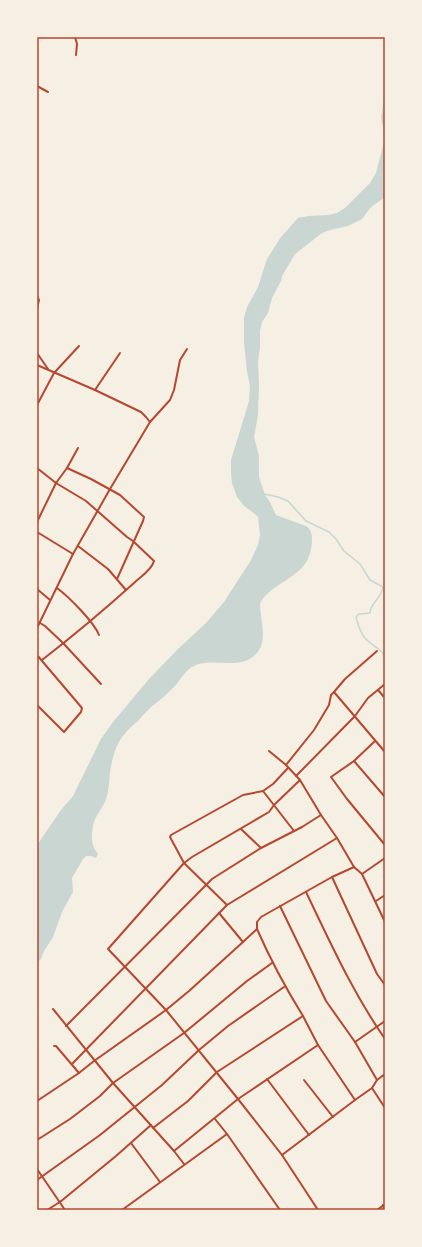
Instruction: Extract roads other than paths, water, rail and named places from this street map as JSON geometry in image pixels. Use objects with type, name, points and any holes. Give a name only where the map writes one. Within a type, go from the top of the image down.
[{"type":"street","points":[[75,37],[77,44],[76,55]]},
{"type":"street","points":[[37,86],[48,92]]},
{"type":"street","points":[[37,296],[39,300],[37,308]]},
{"type":"street","points":[[37,405],[54,373],[79,346]]},
{"type":"street","points":[[37,628],[73,554],[110,489],[150,422],[170,400],[174,390],[180,360],[187,349]]},
{"type":"street","points":[[37,353],[48,370]]},
{"type":"street","points":[[95,390],[120,353]]},
{"type":"street","points":[[37,365],[95,390],[140,412],[150,422]]},
{"type":"street","points":[[37,522],[56,483],[67,468],[78,448]]},
{"type":"street","points":[[37,468],[56,483],[86,500],[154,561],[150,568],[126,590],[42,660]]},
{"type":"street","points":[[67,468],[110,489],[124,498],[144,517],[117,579]]},
{"type":"street","points":[[37,532],[73,554]]},
{"type":"street","points":[[78,546],[108,569],[126,590]]},
{"type":"street","points":[[57,588],[68,596],[90,621],[99,635]]},
{"type":"street","points":[[37,589],[50,600]]},
{"type":"street","points":[[40,623],[64,643],[101,684]]},
{"type":"street","points":[[286,765],[314,730],[329,705],[331,695],[345,678],[377,651]]},
{"type":"street","points":[[37,655],[82,708],[81,712],[64,732],[37,705]]},
{"type":"street","points":[[296,776],[355,716],[368,698],[385,684]]},
{"type":"street","points":[[378,690],[385,698]]},
{"type":"street","points":[[334,692],[339,700],[355,716],[375,742],[385,752]]},
{"type":"street","points":[[375,742],[354,761],[331,777],[385,845]]},
{"type":"street","points":[[269,751],[286,765],[300,780],[354,867],[362,874],[385,922]]},
{"type":"street","points":[[354,761],[385,797]]},
{"type":"street","points":[[227,905],[184,863],[170,837],[171,835],[243,795],[263,791],[273,784],[288,768]]},
{"type":"street","points":[[300,780],[274,805],[269,812],[184,863],[108,949],[166,1010],[217,1072],[282,1155],[318,1210]]},
{"type":"street","points":[[263,791],[294,831]]},
{"type":"street","points":[[66,1026],[206,885],[220,873],[261,848],[321,815]]},
{"type":"street","points":[[241,829],[261,848]]},
{"type":"street","points":[[72,1064],[227,905],[337,838]]},
{"type":"street","points":[[362,874],[385,858]]},
{"type":"street","points":[[354,867],[332,877],[261,917],[257,922],[257,929],[284,986],[303,1016],[318,1045],[355,1100]]},
{"type":"street","points":[[332,877],[377,974],[385,985]]},
{"type":"street","points":[[306,892],[346,975],[385,1039]]},
{"type":"street","points":[[376,902],[385,895]]},
{"type":"street","points":[[280,906],[326,1001],[355,1042],[377,1080]]},
{"type":"street","points":[[219,913],[242,942]]},
{"type":"street","points":[[37,1101],[79,1073],[94,1060],[166,1010],[257,929]]},
{"type":"street","points":[[37,1140],[70,1119],[100,1096],[113,1083],[184,1033],[247,981],[272,963]]},
{"type":"street","points":[[37,1180],[100,1135],[162,1085],[199,1050],[228,1026],[284,986]]},
{"type":"street","points":[[53,1009],[113,1083],[184,1164]]},
{"type":"street","points":[[153,1128],[188,1101],[217,1072],[303,1016]]},
{"type":"street","points":[[355,1042],[385,1021]]},
{"type":"street","points":[[174,1151],[238,1099],[318,1045]]},
{"type":"street","points":[[54,1046],[56,1046],[79,1073]]},
{"type":"street","points":[[282,1155],[372,1088],[377,1080],[385,1074]]},
{"type":"street","points":[[267,1079],[309,1135]]},
{"type":"street","points":[[304,1080],[333,1117]]},
{"type":"street","points":[[372,1088],[385,1108]]},
{"type":"street","points":[[214,1119],[227,1134],[280,1210]]},
{"type":"street","points":[[46,1210],[60,1202],[151,1125]]},
{"type":"street","points":[[122,1210],[227,1134]]},
{"type":"street","points":[[131,1143],[160,1182]]},
{"type":"street","points":[[37,1169],[65,1210]]},
{"type":"street","points":[[377,1210],[384,1205]]},
{"type":"street","points":[[384,1205],[384,1210]]},
{"type":"waterway","points":[[264,494],[288,501],[306,521],[329,532],[344,551],[360,564],[370,580],[383,587],[381,594],[372,606],[370,613],[359,614],[356,617],[363,636],[385,656]]}]
